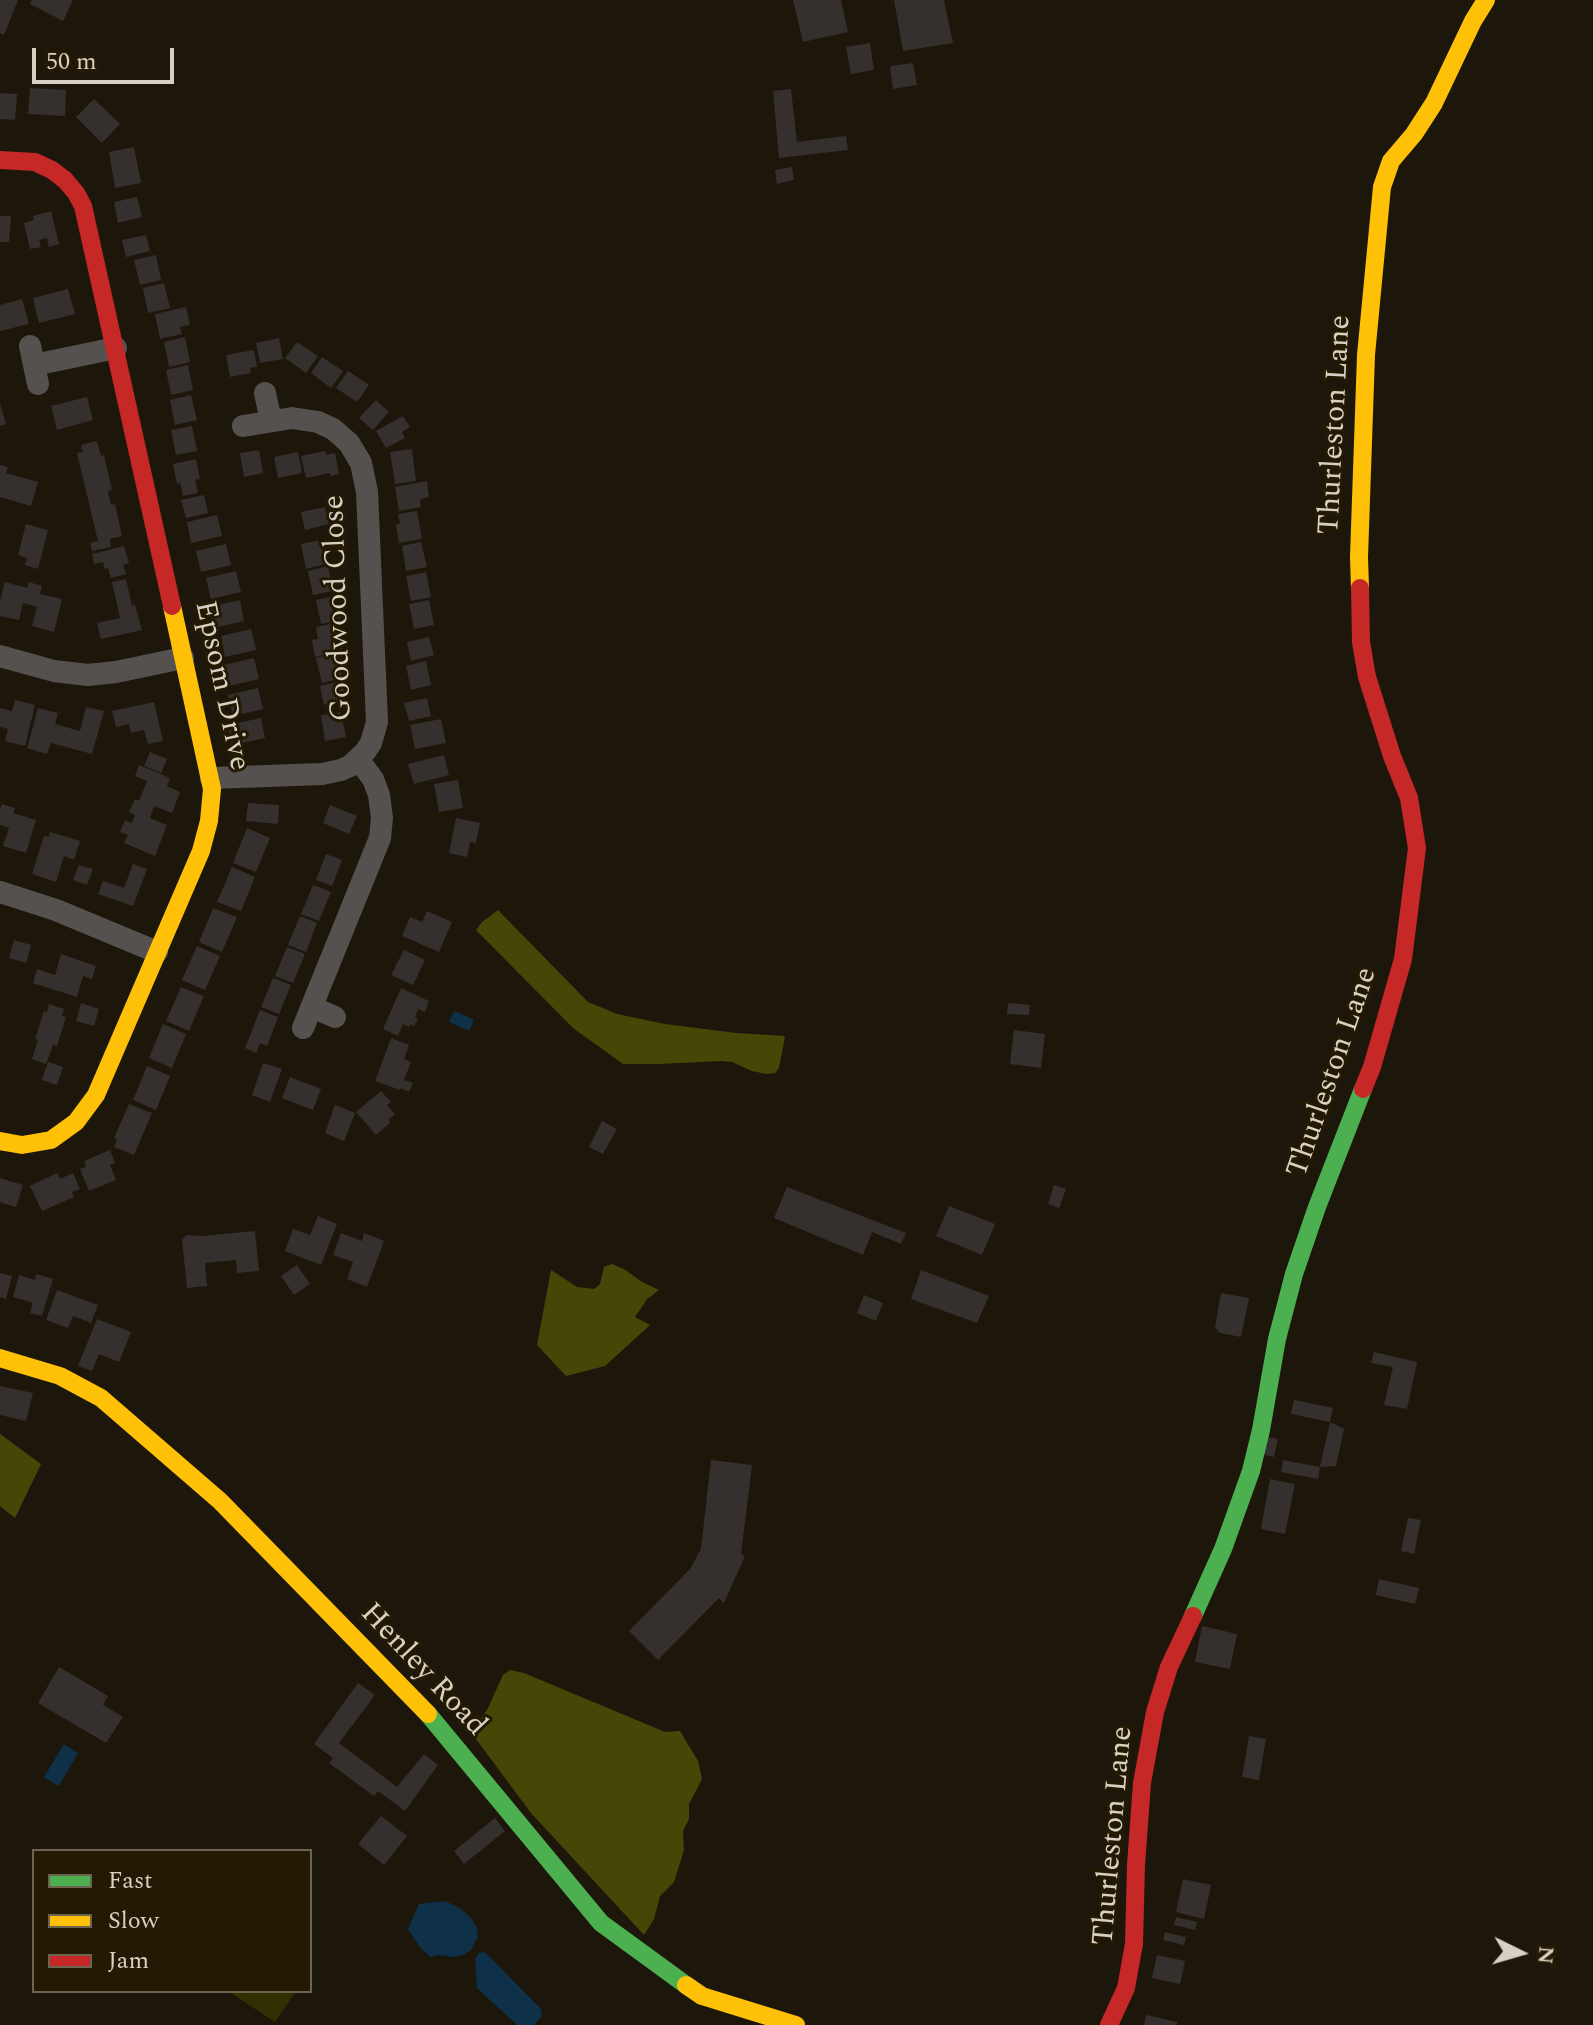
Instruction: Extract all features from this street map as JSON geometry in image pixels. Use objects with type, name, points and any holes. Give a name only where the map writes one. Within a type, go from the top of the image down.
[{"type":"street","name":"Thurleston Lane","points":[[1109,2025],[1126,1988],[1134,1944],[1142,1783],[1155,1712],[1169,1667],[1223,1549],[1251,1471],[1277,1339],[1294,1274],[1372,1067],[1403,959],[1417,848],[1409,798],[1367,677],[1361,642],[1359,557],[1366,355],[1382,187],[1391,161],[1434,103],[1486,0]]},
{"type":"street","name":"Epsom Drive","points":[[0,160],[35,162],[52,170],[65,180],[83,206],[211,778],[212,796],[205,837],[193,870],[96,1095],[88,1108],[64,1132],[51,1140],[22,1145],[0,1141]]},
{"type":"street","points":[[34,365],[116,348]]},
{"type":"street","points":[[265,393],[271,421]]},
{"type":"street","name":"Goodwood Close","points":[[211,778],[341,770],[358,759],[371,743],[377,722],[368,508],[364,473],[355,452],[333,429],[318,422],[303,419],[243,426]]},
{"type":"street","points":[[0,656],[54,671],[88,675],[183,658]]},
{"type":"street","name":"Goodwood Close","points":[[303,1028],[380,838],[382,807],[377,786],[358,759]]},
{"type":"street","points":[[0,892],[56,910],[157,952]]},
{"type":"street","points":[[312,1007],[335,1017]]},
{"type":"street","name":"Henley Road","points":[[0,1358],[60,1376],[101,1398],[220,1501],[436,1722],[601,1923],[702,1996],[796,2025]]},
{"type":"shaded area","points":[[498,910],[588,1002],[617,1014],[665,1024],[785,1036],[779,1068],[775,1073],[766,1074],[722,1061],[623,1064],[573,1028],[476,930]]},
{"type":"shaded area","points":[[612,1264],[659,1290],[647,1299],[635,1317],[650,1325],[605,1366],[566,1376],[537,1345],[551,1270],[577,1287],[594,1289],[600,1284],[604,1267]]},
{"type":"shaded area","points":[[0,1434],[41,1464],[15,1518],[0,1506]]},
{"type":"shaded area","points":[[510,1670],[524,1673],[665,1732],[680,1731],[698,1761],[702,1779],[689,1804],[689,1819],[683,1831],[684,1850],[674,1882],[660,1896],[654,1919],[644,1935],[531,1813],[476,1739],[473,1729],[487,1710],[503,1675]]},
{"type":"shaded area","points":[[231,1993],[295,1993],[275,2022]]},
{"type":"water","points":[[454,1011],[474,1020],[469,1031],[449,1022]]},
{"type":"water","points":[[64,1744],[78,1753],[59,1786],[44,1777]]},
{"type":"water","points":[[445,1901],[460,1908],[472,1919],[478,1937],[471,1950],[463,1955],[430,1957],[408,1929],[419,1904]]},
{"type":"water","points":[[485,1952],[541,2009],[542,2016],[534,2025],[517,2025],[477,1988],[475,1959],[479,1953]]},
{"type":"building","points":[[0,0],[18,0],[4,35],[0,33]]},
{"type":"building","points":[[32,0],[73,0],[63,21],[30,4]]},
{"type":"building","points":[[793,0],[841,0],[848,32],[803,42]]},
{"type":"building","points":[[894,0],[944,0],[953,43],[903,51]]},
{"type":"building","points":[[870,43],[874,70],[851,74],[846,47]]},
{"type":"building","points":[[913,63],[917,85],[893,89],[890,66]]},
{"type":"building","points":[[30,88],[66,90],[65,116],[28,114]]},
{"type":"building","points":[[791,89],[797,142],[846,136],[848,150],[779,158],[773,91]]},
{"type":"building","points":[[0,93],[17,94],[15,120],[0,119]]},
{"type":"building","points":[[94,99],[120,124],[102,143],[76,117]]},
{"type":"building","points":[[134,147],[141,183],[115,188],[109,152]]},
{"type":"building","points":[[792,167],[794,180],[777,184],[775,170]]},
{"type":"building","points":[[137,197],[142,217],[118,223],[114,202]]},
{"type":"building","points":[[51,211],[59,244],[49,247],[47,238],[39,240],[41,247],[30,249],[24,223],[34,220],[33,216]]},
{"type":"building","points":[[0,216],[11,216],[9,242],[0,242]]},
{"type":"building","points":[[146,235],[150,251],[126,257],[122,240]]},
{"type":"building","points":[[156,255],[161,280],[140,285],[134,260]]},
{"type":"building","points":[[164,283],[170,308],[148,313],[143,288]]},
{"type":"building","points":[[68,289],[75,314],[39,323],[33,298]]},
{"type":"building","points":[[22,299],[29,324],[0,331],[0,305]]},
{"type":"building","points":[[186,307],[190,325],[180,327],[182,334],[160,339],[155,314]]},
{"type":"building","points":[[185,337],[190,362],[169,367],[164,342]]},
{"type":"building","points":[[279,338],[283,359],[260,363],[256,343]]},
{"type":"building","points":[[297,342],[318,356],[306,373],[285,358]]},
{"type":"building","points":[[254,350],[257,367],[250,368],[251,373],[230,377],[226,355]]},
{"type":"building","points":[[322,357],[343,371],[331,388],[311,373]]},
{"type":"building","points":[[188,365],[193,390],[171,395],[166,370]]},
{"type":"building","points":[[348,371],[369,385],[357,402],[336,388]]},
{"type":"building","points":[[191,395],[197,420],[175,425],[170,400]]},
{"type":"building","points":[[87,397],[93,420],[57,430],[51,406]]},
{"type":"building","points":[[376,400],[389,412],[373,430],[359,418]]},
{"type":"building","points":[[0,404],[6,424],[0,426]]},
{"type":"building","points":[[403,416],[410,427],[402,432],[405,438],[386,448],[376,431]]},
{"type":"building","points":[[192,426],[197,451],[176,455],[171,430]]},
{"type":"building","points":[[97,441],[101,456],[104,455],[112,490],[108,491],[111,505],[115,504],[122,536],[110,539],[111,547],[92,551],[90,543],[98,541],[77,453],[83,452],[81,445]]},
{"type":"building","points":[[412,449],[416,481],[395,484],[390,452]]},
{"type":"building","points":[[259,450],[263,473],[244,477],[240,453]]},
{"type":"building","points":[[325,451],[326,455],[335,453],[339,474],[306,478],[301,456]]},
{"type":"building","points":[[298,452],[302,473],[278,478],[274,457]]},
{"type":"building","points":[[196,459],[200,479],[195,480],[198,493],[183,496],[173,464]]},
{"type":"building","points":[[0,465],[8,467],[6,473],[38,482],[31,506],[0,497]]},
{"type":"building","points":[[427,481],[429,497],[420,499],[421,507],[399,511],[395,487]]},
{"type":"building","points":[[204,495],[208,513],[186,518],[181,500]]},
{"type":"building","points":[[325,507],[329,524],[305,530],[301,512]]},
{"type":"building","points":[[417,511],[422,539],[399,543],[398,514]]},
{"type":"building","points":[[217,515],[222,536],[191,543],[187,522]]},
{"type":"building","points":[[26,524],[48,530],[38,569],[25,565],[27,558],[18,555]]},
{"type":"building","points":[[321,540],[326,564],[306,569],[301,544]]},
{"type":"building","points":[[421,542],[427,567],[406,571],[402,546]]},
{"type":"building","points":[[226,544],[231,565],[201,572],[196,551]]},
{"type":"building","points":[[124,546],[129,563],[123,565],[126,574],[111,578],[103,562],[94,564],[92,554]]},
{"type":"building","points":[[328,566],[333,591],[313,595],[308,571]]},
{"type":"building","points":[[236,571],[241,592],[211,599],[206,578]]},
{"type":"building","points":[[426,572],[431,597],[411,601],[406,576]]},
{"type":"building","points":[[126,579],[142,630],[101,639],[97,623],[120,618],[112,582]]},
{"type":"building","points":[[5,582],[27,588],[29,582],[42,586],[40,594],[62,599],[54,632],[32,626],[37,607],[23,603],[19,620],[0,616]]},
{"type":"building","points":[[336,596],[341,620],[321,624],[316,600]]},
{"type":"building","points":[[240,600],[244,621],[214,628],[209,607]]},
{"type":"building","points":[[429,600],[434,625],[414,629],[409,604]]},
{"type":"building","points":[[340,622],[343,651],[315,657],[312,640],[318,639],[316,627]]},
{"type":"building","points":[[251,629],[256,650],[225,657],[221,636]]},
{"type":"building","points":[[429,637],[434,655],[411,661],[407,642]]},
{"type":"building","points":[[337,653],[343,678],[322,683],[316,658]]},
{"type":"building","points":[[254,658],[259,679],[229,686],[224,665]]},
{"type":"building","points":[[426,661],[431,685],[411,690],[406,666]]},
{"type":"building","points":[[342,681],[346,700],[324,705],[320,686]]},
{"type":"building","points":[[258,688],[263,709],[233,716],[228,695]]},
{"type":"building","points":[[427,698],[431,716],[409,721],[404,703]]},
{"type":"building","points":[[15,700],[35,705],[25,746],[5,741],[8,729],[0,727],[0,708],[12,711]]},
{"type":"building","points":[[154,702],[163,741],[148,744],[144,730],[131,733],[129,724],[116,727],[112,711]]},
{"type":"building","points":[[86,707],[104,711],[92,754],[51,743],[47,754],[27,748],[38,708],[58,713],[55,724],[80,731]]},
{"type":"building","points":[[341,712],[346,737],[325,741],[321,715]]},
{"type":"building","points":[[261,718],[265,738],[232,745],[228,725]]},
{"type":"building","points":[[441,719],[446,743],[415,749],[410,725]]},
{"type":"building","points":[[150,752],[167,759],[161,773],[144,766]]},
{"type":"building","points":[[444,755],[449,775],[414,784],[408,764]]},
{"type":"building","points":[[139,765],[170,778],[167,786],[180,792],[172,813],[154,806],[150,818],[167,825],[155,856],[124,843],[128,835],[120,832],[125,820],[132,823],[135,815],[129,812],[135,799],[139,801],[147,781],[135,776]]},
{"type":"building","points":[[458,780],[463,808],[439,812],[434,784]]},
{"type":"building","points":[[248,803],[279,805],[278,824],[246,821]]},
{"type":"building","points":[[2,804],[15,808],[13,813],[36,820],[26,853],[3,846],[9,828],[0,825]]},
{"type":"building","points":[[330,805],[357,816],[349,834],[323,823]]},
{"type":"building","points":[[456,818],[480,823],[476,843],[470,842],[467,857],[449,853]]},
{"type":"building","points":[[247,828],[270,838],[256,872],[233,863]]},
{"type":"building","points":[[50,832],[80,841],[74,860],[64,856],[56,882],[32,874],[44,836],[49,837]]},
{"type":"building","points":[[326,854],[342,860],[332,886],[316,880]]},
{"type":"building","points":[[133,864],[147,869],[133,906],[98,894],[103,881],[124,888]]},
{"type":"building","points":[[79,865],[93,869],[87,885],[73,880]]},
{"type":"building","points":[[232,867],[255,877],[241,911],[217,902]]},
{"type":"building","points":[[313,885],[331,892],[319,921],[301,914]]},
{"type":"building","points":[[213,908],[237,917],[222,952],[199,942]]},
{"type":"building","points":[[427,911],[452,922],[439,952],[402,936],[410,917],[422,922]]},
{"type":"building","points":[[300,916],[317,923],[306,952],[288,945]]},
{"type":"building","points":[[14,940],[31,945],[26,963],[9,958]]},
{"type":"building","points":[[197,946],[220,956],[205,990],[182,980]]},
{"type":"building","points":[[287,947],[305,954],[293,983],[275,976]]},
{"type":"building","points":[[404,950],[425,960],[413,985],[391,975]]},
{"type":"building","points":[[61,954],[96,966],[92,979],[83,976],[77,997],[33,983],[37,969],[55,975]]},
{"type":"building","points":[[273,978],[291,985],[279,1014],[261,1007]]},
{"type":"building","points":[[181,987],[204,996],[189,1031],[166,1021]]},
{"type":"building","points":[[401,988],[429,1001],[425,1012],[418,1009],[414,1026],[403,1024],[398,1036],[383,1029]]},
{"type":"building","points":[[81,1003],[99,1009],[94,1026],[76,1021]]},
{"type":"building","points":[[1008,1003],[1030,1005],[1029,1015],[1007,1014]]},
{"type":"building","points":[[49,1004],[64,1009],[62,1016],[66,1017],[57,1046],[53,1045],[46,1064],[32,1059],[38,1040],[35,1039]]},
{"type":"building","points":[[260,1010],[278,1017],[267,1046],[260,1043],[256,1053],[245,1048]]},
{"type":"building","points":[[163,1024],[186,1034],[172,1068],[149,1058]]},
{"type":"building","points":[[1014,1030],[1045,1034],[1041,1068],[1010,1064]]},
{"type":"building","points":[[391,1038],[409,1045],[404,1059],[411,1062],[404,1080],[413,1083],[409,1092],[375,1081]]},
{"type":"building","points":[[48,1062],[63,1067],[57,1085],[42,1080]]},
{"type":"building","points":[[263,1063],[282,1069],[270,1102],[252,1095]]},
{"type":"building","points":[[147,1066],[170,1076],[156,1110],[133,1100]]},
{"type":"building","points":[[290,1077],[321,1089],[313,1110],[282,1098]]},
{"type":"building","points":[[381,1091],[391,1102],[387,1105],[395,1114],[388,1120],[391,1122],[376,1135],[356,1112]]},
{"type":"building","points":[[129,1104],[152,1113],[134,1155],[114,1147],[117,1139],[114,1138]]},
{"type":"building","points":[[335,1105],[355,1113],[344,1141],[325,1133]]},
{"type":"building","points":[[602,1121],[617,1129],[603,1154],[589,1147]]},
{"type":"building","points":[[110,1150],[115,1163],[110,1165],[116,1180],[89,1191],[80,1169],[86,1167],[84,1161]]},
{"type":"building","points":[[57,1173],[60,1179],[73,1173],[80,1189],[72,1192],[74,1197],[42,1211],[30,1186]]},
{"type":"building","points":[[0,1178],[23,1185],[16,1207],[0,1202]]},
{"type":"building","points":[[1054,1185],[1066,1189],[1059,1208],[1048,1204]]},
{"type":"building","points":[[787,1187],[906,1233],[901,1244],[872,1232],[863,1255],[774,1218]]},
{"type":"building","points":[[949,1206],[995,1224],[982,1255],[936,1236]]},
{"type":"building","points":[[318,1216],[337,1224],[321,1265],[285,1251],[293,1229],[310,1235]]},
{"type":"building","points":[[255,1231],[259,1271],[237,1273],[236,1260],[205,1263],[207,1286],[187,1288],[182,1240],[186,1235]]},
{"type":"building","points":[[341,1233],[362,1241],[364,1233],[384,1241],[367,1287],[347,1279],[353,1262],[333,1255]]},
{"type":"building","points":[[297,1265],[310,1284],[294,1295],[281,1276]]},
{"type":"building","points":[[921,1270],[989,1296],[977,1323],[911,1299]]},
{"type":"building","points":[[0,1273],[12,1276],[6,1299],[0,1297]]},
{"type":"building","points":[[36,1274],[53,1279],[42,1316],[30,1313],[33,1303],[13,1297],[19,1275],[35,1280]]},
{"type":"building","points":[[57,1290],[98,1305],[91,1323],[73,1316],[68,1328],[46,1320]]},
{"type":"building","points":[[1221,1293],[1249,1298],[1241,1337],[1220,1333],[1215,1327]]},
{"type":"building","points":[[864,1295],[883,1303],[876,1321],[857,1313]]},
{"type":"building","points":[[97,1319],[131,1332],[119,1362],[99,1354],[92,1371],[78,1366]]},
{"type":"building","points":[[1374,1352],[1417,1362],[1407,1409],[1384,1405],[1393,1367],[1371,1363]]},
{"type":"building","points":[[0,1386],[33,1393],[26,1421],[0,1415]]},
{"type":"building","points":[[1294,1400],[1333,1408],[1330,1422],[1291,1414]]},
{"type":"building","points":[[1330,1422],[1344,1429],[1336,1466],[1320,1467]]},
{"type":"building","points":[[1258,1435],[1278,1439],[1274,1457],[1254,1453]]},
{"type":"building","points":[[711,1460],[752,1465],[741,1554],[745,1556],[724,1603],[719,1598],[658,1660],[629,1631],[690,1569],[701,1549]]},
{"type":"building","points":[[1283,1460],[1320,1467],[1318,1479],[1281,1472]]},
{"type":"building","points":[[1270,1479],[1295,1484],[1285,1534],[1261,1529]]},
{"type":"building","points":[[1408,1518],[1421,1520],[1414,1554],[1401,1551]]},
{"type":"building","points":[[1379,1579],[1419,1588],[1415,1604],[1376,1595]]},
{"type":"building","points":[[1202,1626],[1237,1634],[1230,1669],[1195,1662]]},
{"type":"building","points":[[59,1667],[108,1696],[103,1705],[123,1717],[106,1743],[38,1703]]},
{"type":"building","points":[[358,1683],[375,1695],[339,1743],[397,1787],[424,1754],[438,1765],[405,1811],[378,1791],[374,1796],[329,1763],[333,1758],[314,1744]]},
{"type":"building","points":[[1249,1736],[1266,1739],[1259,1780],[1242,1777]]},
{"type":"building","points":[[381,1816],[407,1836],[384,1865],[358,1844]]},
{"type":"building","points":[[495,1818],[505,1831],[464,1864],[454,1851]]},
{"type":"building","points":[[1183,1879],[1211,1885],[1204,1919],[1176,1912]]},
{"type":"building","points":[[1176,1917],[1197,1922],[1195,1930],[1174,1925]]},
{"type":"building","points":[[1165,1932],[1186,1937],[1184,1945],[1163,1940]]},
{"type":"building","points":[[1157,1955],[1185,1961],[1180,1984],[1152,1978]]},
{"type":"building","points":[[1146,2015],[1177,2022],[1177,2025],[1144,2025]]},
{"type":"traffic: fast","points":[[1193,1616],[1223,1549],[1251,1471],[1277,1339],[1294,1274],[1363,1089]]},
{"type":"traffic: fast","points":[[428,1714],[601,1923],[686,1985]]},
{"type":"traffic: slow","points":[[1360,588],[1366,355],[1382,187],[1391,161],[1434,103],[1486,0]]},
{"type":"traffic: slow","points":[[0,1141],[22,1145],[51,1140],[76,1122],[96,1095],[201,851],[209,821],[212,789],[172,606]]},
{"type":"traffic: slow","points":[[0,1358],[60,1376],[101,1398],[220,1501],[428,1714]]},
{"type":"traffic: slow","points":[[686,1985],[702,1996],[796,2025]]},
{"type":"traffic: jam","points":[[0,160],[35,162],[52,170],[65,180],[83,206],[172,606]]},
{"type":"traffic: jam","points":[[1360,588],[1361,642],[1367,677],[1409,798],[1417,848],[1403,959],[1363,1089]]},
{"type":"traffic: jam","points":[[1109,2025],[1126,1988],[1134,1944],[1142,1783],[1155,1712],[1169,1667],[1193,1616]]}]
